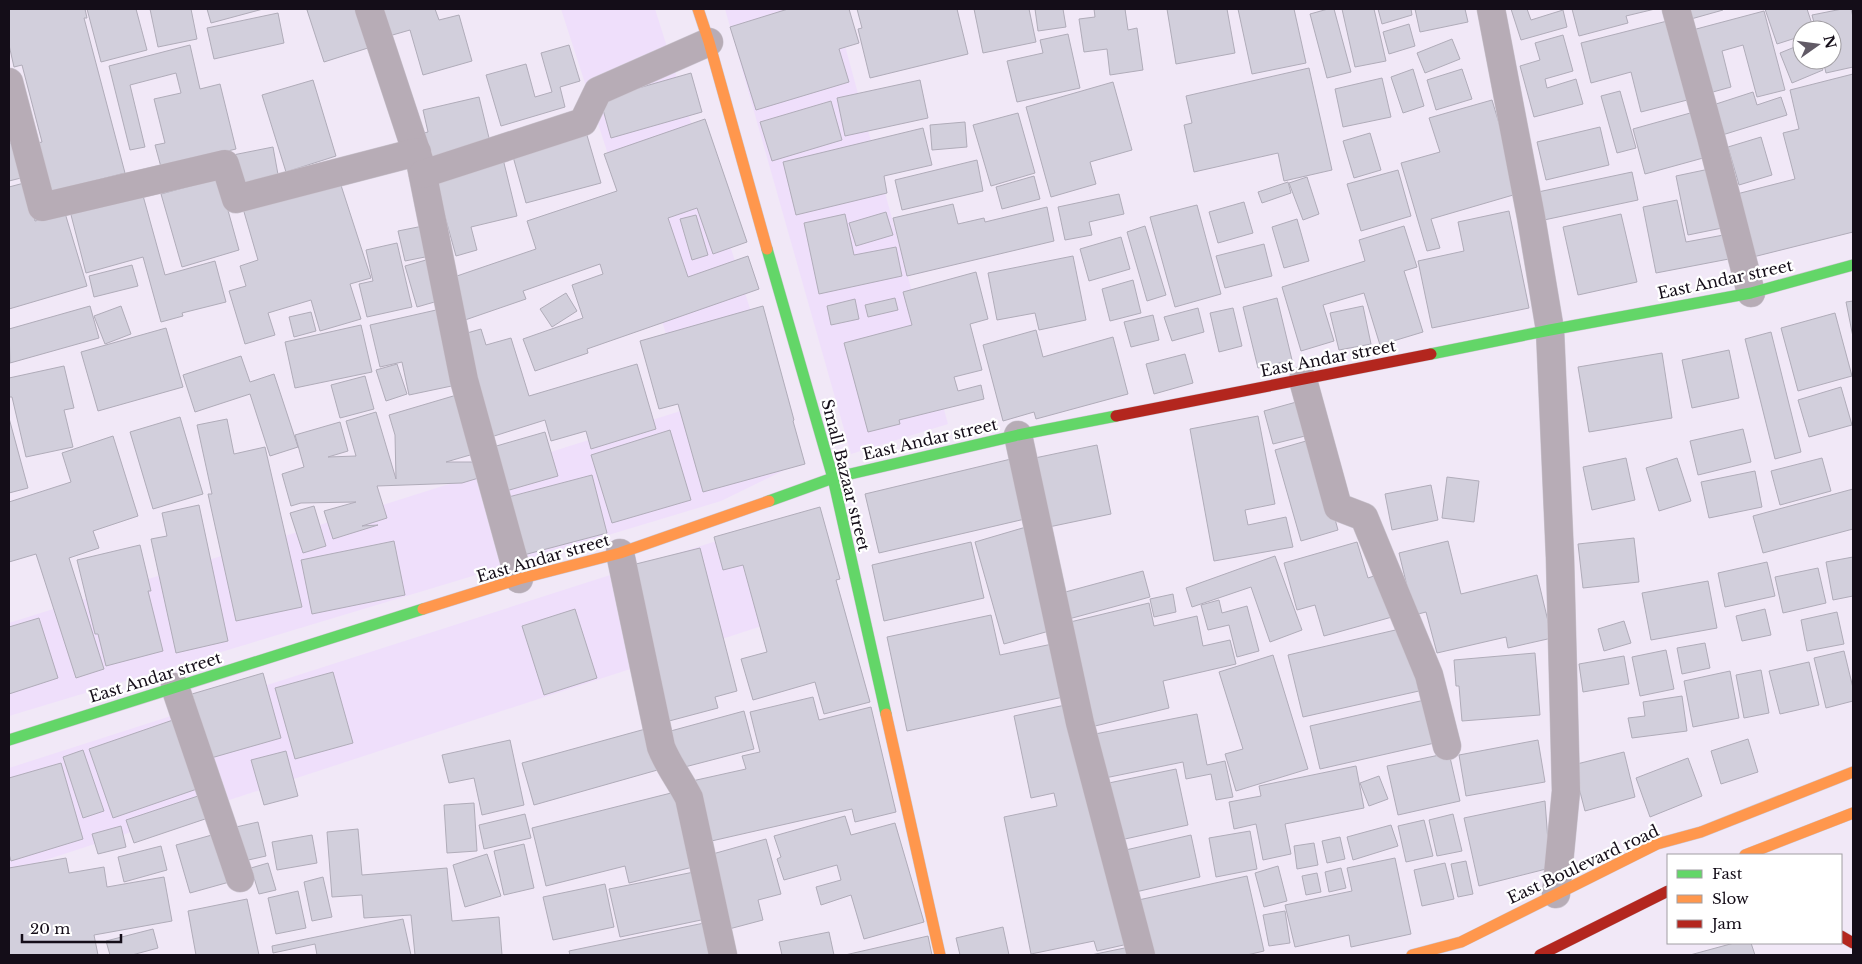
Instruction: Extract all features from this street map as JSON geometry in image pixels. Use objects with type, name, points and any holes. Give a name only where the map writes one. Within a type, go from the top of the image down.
[{"type":"street","points":[[369,9],[420,163],[464,380],[519,579]]},
{"type":"street","name":"Small Bazaar street","points":[[698,9],[710,42],[833,478],[940,955]]},
{"type":"street","points":[[1491,9],[1550,330],[1560,558],[1566,791],[1556,894]]},
{"type":"street","points":[[1676,9],[1712,137],[1751,293]]},
{"type":"street","points":[[9,82],[42,206],[225,164],[236,199],[420,163],[583,122],[598,91],[710,42]]},
{"type":"street","name":"East Andar street","points":[[9,740],[519,579],[620,553],[833,478],[1018,435],[1550,330],[1751,293],[1853,265]]},
{"type":"street","points":[[1304,380],[1338,507],[1364,518],[1429,675],[1447,746]]},
{"type":"street","points":[[1018,435],[1080,723],[1141,955]]},
{"type":"street","points":[[620,553],[660,747],[668,765],[679,779],[689,798],[723,955]]},
{"type":"street","points":[[175,688],[240,878]]},
{"type":"street","name":"East Boulevard road","points":[[1412,955],[1461,942],[1658,844],[1701,832],[1853,772]]},
{"type":"street","points":[[1747,854],[1853,813]]},
{"type":"street","points":[[1658,844],[1674,852]]},
{"type":"street","points":[[1540,955],[1667,892]]},
{"type":"street","points":[[1842,937],[1853,943]]},
{"type":"shaded area","points":[[561,9],[655,9],[799,463],[721,501],[9,716],[9,623],[690,408]]},
{"type":"shaded area","points":[[725,9],[835,9],[948,424],[851,454]]},
{"type":"shaded area","points":[[816,509],[829,604],[9,872],[9,768]]},
{"type":"building","points":[[9,9],[85,9],[87,18],[84,18],[125,173],[47,193],[34,144],[42,142],[22,65],[14,67],[9,45]]},
{"type":"building","points":[[87,9],[136,9],[147,50],[101,62]]},
{"type":"building","points":[[150,9],[191,9],[197,39],[158,47]]},
{"type":"building","points":[[207,9],[263,9],[211,23]]},
{"type":"building","points":[[359,9],[371,47],[324,62],[307,10]]},
{"type":"building","points":[[381,9],[435,9],[439,20],[459,15],[472,61],[423,75],[410,30],[389,36]]},
{"type":"building","points":[[788,9],[849,9],[859,43],[839,49],[849,82],[756,110],[730,27]]},
{"type":"building","points":[[857,9],[957,9],[968,54],[870,78],[858,29],[862,28]]},
{"type":"building","points":[[974,9],[1029,9],[1036,42],[983,53]]},
{"type":"building","points":[[1035,9],[1063,9],[1066,27],[1038,31]]},
{"type":"building","points":[[1094,9],[1125,9],[1128,30],[1137,28],[1143,70],[1110,75],[1107,49],[1084,52],[1079,19],[1095,17]]},
{"type":"building","points":[[1167,9],[1227,9],[1235,53],[1176,64]]},
{"type":"building","points":[[1238,9],[1294,9],[1306,63],[1252,74]]},
{"type":"building","points":[[1334,9],[1351,72],[1327,78],[1310,14]]},
{"type":"building","points":[[1342,9],[1374,9],[1386,61],[1355,67]]},
{"type":"building","points":[[1378,9],[1411,9],[1412,15],[1382,24]]},
{"type":"building","points":[[1415,9],[1465,9],[1468,22],[1420,32]]},
{"type":"building","points":[[1511,9],[1527,9],[1531,20],[1563,10],[1567,27],[1521,40]]},
{"type":"building","points":[[1572,9],[1655,9],[1626,16],[1628,23],[1579,36]]},
{"type":"building","points":[[1688,9],[1722,9],[1723,10],[1691,19]]},
{"type":"building","points":[[1765,9],[1807,9],[1811,20],[1792,20],[1792,39],[1777,44]]},
{"type":"building","points":[[1851,9],[1853,17],[1853,67],[1842,69],[1842,20],[1813,20],[1812,15]]},
{"type":"building","points":[[1764,11],[1785,90],[1757,97],[1743,45],[1722,51],[1731,87],[1702,95],[1685,32]]},
{"type":"building","points":[[278,13],[284,43],[214,59],[207,28]]},
{"type":"building","points":[[1675,19],[1695,98],[1641,112],[1631,72],[1591,83],[1581,43]]},
{"type":"building","points":[[1409,24],[1415,46],[1389,54],[1383,32]]},
{"type":"building","points":[[1068,34],[1080,88],[1017,102],[1007,61],[1043,53],[1040,40]]},
{"type":"building","points":[[1563,35],[1573,71],[1545,79],[1547,88],[1576,79],[1583,104],[1534,117],[1520,66],[1540,60],[1535,43]]},
{"type":"building","points":[[1452,39],[1460,59],[1425,73],[1417,53]]},
{"type":"building","points":[[190,45],[200,89],[220,84],[236,149],[161,167],[155,145],[165,143],[154,99],[181,93],[176,73],[130,85],[145,147],[130,150],[109,66]]},
{"type":"building","points":[[569,45],[580,81],[560,87],[565,107],[501,126],[486,75],[526,64],[535,97],[552,92],[541,53]]},
{"type":"building","points":[[1792,48],[1792,70],[1823,70],[1792,83],[1780,53]]},
{"type":"building","points":[[1309,68],[1332,170],[1284,181],[1278,153],[1194,172],[1184,125],[1192,123],[1186,96]]},
{"type":"building","points":[[1413,69],[1424,106],[1403,113],[1391,77]]},
{"type":"building","points":[[1462,69],[1472,99],[1436,110],[1427,80]]},
{"type":"building","points":[[1825,70],[1840,70],[1826,73]]},
{"type":"building","points":[[691,73],[702,112],[611,138],[600,99]]},
{"type":"building","points":[[1853,74],[1853,232],[1745,259],[1729,196],[1795,179],[1783,133],[1799,129],[1790,90]]},
{"type":"building","points":[[1382,78],[1391,117],[1343,127],[1335,89]]},
{"type":"building","points":[[313,80],[336,156],[286,172],[262,95]]},
{"type":"building","points":[[920,80],[928,118],[845,136],[837,98]]},
{"type":"building","points":[[1113,82],[1132,150],[1090,162],[1096,184],[1051,197],[1026,107]]},
{"type":"building","points":[[1620,91],[1636,148],[1617,153],[1601,96]]},
{"type":"building","points":[[1753,92],[1757,105],[1781,97],[1787,115],[1719,136],[1710,106]]},
{"type":"building","points":[[479,97],[490,142],[431,161],[424,133],[428,132],[423,110]]},
{"type":"building","points":[[1492,100],[1520,193],[1431,219],[1440,248],[1427,251],[1401,163],[1440,152],[1429,118]]},
{"type":"building","points":[[831,101],[842,140],[772,161],[760,122]]},
{"type":"building","points":[[1701,110],[1714,155],[1645,174],[1633,129]]},
{"type":"building","points":[[1018,113],[1035,173],[991,186],[973,125]]},
{"type":"building","points":[[705,119],[747,242],[713,254],[697,208],[668,218],[688,277],[748,256],[759,289],[587,349],[588,353],[535,371],[523,339],[583,318],[572,285],[603,274],[600,264],[523,291],[526,299],[465,320],[451,278],[536,249],[527,221],[617,191],[604,154]]},
{"type":"building","points":[[965,122],[967,147],[932,150],[930,125]]},
{"type":"building","points":[[1600,127],[1609,165],[1546,180],[1537,142]]},
{"type":"building","points":[[923,128],[932,165],[884,176],[887,193],[796,215],[783,162]]},
{"type":"building","points":[[586,132],[601,183],[526,203],[512,153]]},
{"type":"building","points":[[1370,133],[1381,170],[1354,178],[1343,141]]},
{"type":"building","points":[[1761,137],[1772,175],[1739,185],[1728,147]]},
{"type":"building","points":[[14,142],[25,177],[9,181],[9,144]]},
{"type":"building","points":[[273,147],[279,180],[239,188],[233,155]]},
{"type":"building","points":[[503,159],[517,216],[471,227],[477,250],[456,256],[434,177]]},
{"type":"building","points":[[977,160],[983,191],[902,210],[895,180]]},
{"type":"building","points":[[1714,168],[1727,227],[1688,235],[1676,176]]},
{"type":"building","points":[[1398,170],[1411,216],[1361,231],[1347,184]]},
{"type":"building","points":[[1632,172],[1638,200],[1544,220],[1538,192]]},
{"type":"building","points":[[338,176],[371,278],[350,284],[361,319],[320,331],[311,300],[268,313],[275,335],[245,344],[229,291],[246,286],[240,266],[258,260],[242,205]]},
{"type":"building","points":[[1034,176],[1040,199],[1002,209],[996,187]]},
{"type":"building","points":[[1307,177],[1319,214],[1303,220],[1289,183]]},
{"type":"building","points":[[219,178],[239,250],[182,267],[161,194]]},
{"type":"building","points":[[1288,182],[1291,193],[1262,203],[1258,192]]},
{"type":"building","points":[[24,183],[35,221],[65,213],[87,286],[9,309],[9,187]]},
{"type":"building","points":[[142,192],[165,275],[215,261],[226,302],[182,313],[183,316],[161,322],[143,257],[86,273],[70,211]]},
{"type":"building","points":[[1119,194],[1124,214],[1089,222],[1092,235],[1065,240],[1058,207]]},
{"type":"building","points":[[1677,200],[1686,242],[1729,234],[1734,258],[1656,273],[1643,207]]},
{"type":"building","points":[[1244,202],[1253,233],[1218,243],[1209,212]]},
{"type":"building","points":[[953,204],[958,224],[984,218],[985,222],[1047,207],[1054,241],[907,276],[893,218]]},
{"type":"building","points":[[1197,205],[1221,294],[1175,307],[1150,217]]},
{"type":"building","points":[[1509,211],[1529,308],[1432,328],[1418,261],[1464,251],[1458,222]]},
{"type":"building","points":[[886,212],[893,235],[856,246],[849,223]]},
{"type":"building","points":[[845,214],[854,255],[896,247],[902,276],[819,294],[804,223]]},
{"type":"building","points":[[1621,214],[1637,282],[1578,295],[1563,227]]},
{"type":"building","points":[[696,215],[708,255],[692,260],[680,219]]},
{"type":"building","points":[[1297,219],[1309,261],[1284,268],[1272,227]]},
{"type":"building","points":[[428,225],[435,255],[405,261],[398,231]]},
{"type":"building","points":[[1145,226],[1166,295],[1147,301],[1127,232]]},
{"type":"building","points":[[1404,226],[1417,267],[1404,271],[1423,332],[1380,345],[1364,293],[1323,305],[1334,341],[1301,351],[1282,287],[1365,261],[1359,240]]},
{"type":"building","points":[[1121,237],[1130,269],[1089,281],[1080,249]]},
{"type":"building","points":[[397,243],[412,307],[367,317],[359,284],[373,281],[366,250]]},
{"type":"building","points":[[1264,244],[1272,276],[1225,288],[1216,256]]},
{"type":"building","points":[[1073,256],[1086,320],[1039,330],[1035,313],[997,320],[988,273]]},
{"type":"building","points":[[433,258],[445,299],[417,307],[405,266]]},
{"type":"building","points":[[132,265],[138,286],[94,297],[89,276]]},
{"type":"building","points":[[976,272],[988,319],[970,324],[982,370],[954,377],[958,391],[981,385],[984,399],[899,420],[900,424],[868,432],[844,343],[912,325],[903,292]]},
{"type":"building","points":[[1133,280],[1141,313],[1110,321],[1102,289]]},
{"type":"building","points":[[566,293],[577,311],[552,327],[540,309]]},
{"type":"building","points":[[895,298],[898,310],[868,317],[865,305]]},
{"type":"building","points":[[1277,298],[1292,360],[1258,368],[1243,307]]},
{"type":"building","points":[[855,299],[859,319],[831,325],[827,306]]},
{"type":"building","points":[[1853,301],[1853,337],[1846,302]]},
{"type":"building","points":[[90,306],[99,338],[10,363],[9,329]]},
{"type":"building","points":[[121,306],[131,334],[105,344],[94,316]]},
{"type":"building","points":[[763,306],[805,464],[703,492],[678,404],[659,409],[640,341]]},
{"type":"building","points":[[1363,306],[1371,344],[1339,350],[1330,313]]},
{"type":"building","points":[[445,308],[461,384],[409,395],[402,362],[380,367],[370,325]]},
{"type":"building","points":[[1198,308],[1204,332],[1172,341],[1164,317]]},
{"type":"building","points":[[1233,308],[1242,346],[1219,352],[1210,313]]},
{"type":"building","points":[[311,312],[316,331],[294,337],[289,317]]},
{"type":"building","points":[[1835,313],[1852,376],[1798,391],[1781,328]]},
{"type":"building","points":[[1153,315],[1159,340],[1131,347],[1124,322]]},
{"type":"building","points":[[361,325],[372,372],[295,388],[285,342]]},
{"type":"building","points":[[166,328],[183,387],[98,411],[81,352]]},
{"type":"building","points":[[481,329],[486,345],[511,338],[529,396],[637,364],[656,429],[591,449],[586,431],[551,441],[545,420],[491,437],[460,335]]},
{"type":"building","points":[[1036,330],[1043,357],[1113,337],[1128,394],[1036,419],[1034,412],[1003,421],[983,345]]},
{"type":"building","points":[[1771,332],[1801,452],[1775,459],[1745,339]]},
{"type":"building","points":[[1729,350],[1739,398],[1692,408],[1682,360]]},
{"type":"building","points":[[1662,353],[1672,418],[1589,432],[1578,367]]},
{"type":"building","points":[[1185,354],[1193,383],[1154,394],[1146,364]]},
{"type":"building","points":[[241,356],[250,382],[274,374],[298,447],[270,456],[250,394],[195,412],[183,375]]},
{"type":"building","points":[[397,364],[407,394],[386,401],[376,370]]},
{"type":"building","points":[[64,366],[74,408],[64,410],[73,447],[26,457],[12,397],[9,397],[9,378]]},
{"type":"building","points":[[365,376],[374,409],[340,418],[331,385]]},
{"type":"building","points":[[1841,387],[1852,425],[1809,437],[1798,400]]},
{"type":"building","points":[[460,394],[477,453],[446,462],[477,462],[482,477],[462,483],[377,486],[387,518],[362,526],[378,525],[333,539],[324,511],[356,502],[301,503],[291,506],[282,474],[304,467],[295,435],[340,422],[348,451],[328,457],[356,456],[346,421],[376,412],[396,479],[395,435],[389,415]]},
{"type":"building","points":[[1300,401],[1309,435],[1273,444],[1264,411]]},
{"type":"building","points":[[1258,416],[1275,504],[1245,510],[1248,525],[1286,517],[1293,547],[1214,561],[1190,429]]},
{"type":"building","points":[[180,417],[203,494],[153,509],[130,432]]},
{"type":"building","points":[[9,418],[28,488],[9,493]]},
{"type":"building","points":[[227,419],[234,454],[265,447],[302,607],[236,621],[208,494],[212,494],[197,425]]},
{"type":"building","points":[[1743,429],[1751,462],[1698,475],[1690,441]]},
{"type":"building","points":[[670,430],[691,500],[612,523],[591,455]]},
{"type":"building","points":[[545,432],[558,476],[499,493],[486,449]]},
{"type":"building","points":[[113,436],[138,516],[93,531],[99,548],[69,558],[104,669],[76,678],[36,554],[9,562],[9,502],[71,482],[62,453]]},
{"type":"building","points":[[1313,439],[1338,530],[1301,541],[1275,450]]},
{"type":"building","points":[[1097,445],[1111,514],[1044,528],[1030,459]]},
{"type":"building","points":[[1626,458],[1635,500],[1592,510],[1583,467]]},
{"type":"building","points":[[1677,458],[1691,501],[1659,511],[1646,468]]},
{"type":"building","points":[[1822,458],[1831,491],[1780,505],[1771,471]]},
{"type":"building","points":[[1011,459],[1025,519],[879,553],[865,494]]},
{"type":"building","points":[[1755,471],[1762,507],[1709,518],[1701,482]]},
{"type":"building","points":[[592,475],[607,533],[516,557],[501,499]]},
{"type":"building","points":[[1447,477],[1479,481],[1474,522],[1442,518]]},
{"type":"building","points":[[1431,485],[1438,520],[1392,530],[1385,494]]},
{"type":"building","points":[[1853,489],[1853,529],[1763,553],[1753,516]]},
{"type":"building","points":[[199,505],[228,641],[176,653],[151,539],[167,536],[162,513]]},
{"type":"building","points":[[314,506],[326,546],[303,553],[290,513]]},
{"type":"building","points":[[820,507],[840,579],[836,580],[870,702],[824,714],[815,682],[753,700],[741,659],[767,652],[743,565],[723,570],[714,537]]},
{"type":"building","points":[[1026,527],[1056,629],[1004,644],[975,542]]},
{"type":"building","points":[[1634,538],[1639,582],[1583,588],[1578,544]]},
{"type":"building","points":[[394,541],[405,595],[312,614],[301,560]]},
{"type":"building","points":[[1448,541],[1461,594],[1537,575],[1552,638],[1508,648],[1506,637],[1437,653],[1426,612],[1414,615],[1399,553]]},
{"type":"building","points":[[971,542],[984,598],[884,621],[872,565]]},
{"type":"building","points":[[1357,542],[1368,578],[1380,574],[1392,617],[1324,636],[1315,605],[1297,610],[1284,563]]},
{"type":"building","points":[[140,545],[151,591],[148,591],[163,651],[106,666],[98,634],[95,634],[77,560]]},
{"type":"building","points":[[700,548],[737,691],[715,697],[718,708],[669,721],[628,566]]},
{"type":"building","points":[[1275,556],[1302,630],[1270,642],[1251,587],[1192,607],[1186,588]]},
{"type":"building","points":[[1853,557],[1853,596],[1833,600],[1826,562]]},
{"type":"building","points":[[1767,562],[1775,596],[1725,607],[1718,573]]},
{"type":"building","points":[[1818,568],[1826,603],[1783,613],[1775,577]]},
{"type":"building","points":[[1143,571],[1150,597],[1065,620],[1058,594]]},
{"type":"building","points":[[1708,581],[1717,628],[1651,640],[1642,593]]},
{"type":"building","points":[[1173,594],[1176,612],[1154,617],[1150,599]]},
{"type":"building","points":[[1219,600],[1222,613],[1247,606],[1259,651],[1237,657],[1229,625],[1208,630],[1201,605]]},
{"type":"building","points":[[1149,603],[1154,626],[1197,616],[1203,646],[1230,640],[1236,664],[1163,681],[1169,708],[1091,727],[1066,623]]},
{"type":"building","points":[[575,609],[597,678],[544,695],[522,626]]},
{"type":"building","points":[[1765,609],[1771,635],[1742,641],[1736,616]]},
{"type":"building","points":[[1837,612],[1844,644],[1807,651],[1801,620]]},
{"type":"building","points":[[991,615],[1000,655],[1057,643],[1068,696],[907,731],[887,637]]},
{"type":"building","points":[[39,618],[58,678],[9,694],[9,627]]},
{"type":"building","points":[[1624,621],[1631,643],[1604,651],[1598,629]]},
{"type":"building","points":[[1404,628],[1419,691],[1303,717],[1288,655]]},
{"type":"building","points":[[1705,643],[1710,668],[1682,674],[1677,648]]},
{"type":"building","points":[[1666,650],[1674,689],[1640,696],[1632,657]]},
{"type":"building","points":[[1844,651],[1853,688],[1853,701],[1826,708],[1814,658]]},
{"type":"building","points":[[1535,653],[1540,715],[1462,721],[1459,686],[1456,686],[1454,660]]},
{"type":"building","points":[[1273,655],[1308,769],[1236,791],[1225,754],[1243,749],[1219,672]]},
{"type":"building","points":[[1624,656],[1629,684],[1583,692],[1579,664]]},
{"type":"building","points":[[1809,662],[1819,705],[1780,714],[1769,671]]},
{"type":"building","points":[[1761,670],[1769,713],[1744,718],[1736,675]]},
{"type":"building","points":[[1730,671],[1739,718],[1693,727],[1684,681]]},
{"type":"building","points":[[333,672],[353,743],[295,759],[275,688]]},
{"type":"building","points":[[263,673],[281,738],[211,758],[192,694]]},
{"type":"building","points":[[1682,696],[1687,731],[1632,738],[1628,718],[1645,716],[1643,702]]},
{"type":"building","points":[[813,697],[819,720],[871,707],[896,812],[855,822],[852,809],[707,842],[692,781],[746,769],[742,756],[760,752],[750,712]]},
{"type":"building","points":[[1429,699],[1439,742],[1320,769],[1310,726]]},
{"type":"building","points":[[1070,704],[1128,944],[1097,951],[1094,941],[1031,954],[1004,817],[1057,806],[1054,793],[1031,798],[1014,716]]},
{"type":"building","points":[[744,711],[754,749],[677,769],[667,732]]},
{"type":"building","points":[[1197,714],[1207,765],[1225,761],[1233,797],[1216,800],[1211,774],[1186,779],[1183,762],[1100,779],[1090,735]]},
{"type":"building","points":[[173,720],[197,789],[113,818],[89,749]]},
{"type":"building","points":[[649,728],[661,769],[534,805],[522,763]]},
{"type":"building","points":[[1748,739],[1758,772],[1721,784],[1711,751]]},
{"type":"building","points":[[510,740],[524,805],[482,815],[474,778],[449,783],[442,755]]},
{"type":"building","points":[[1538,740],[1545,782],[1466,796],[1459,755]]},
{"type":"building","points":[[83,750],[104,811],[83,818],[63,757]]},
{"type":"building","points":[[286,751],[298,796],[264,805],[251,760]]},
{"type":"building","points":[[1624,752],[1635,797],[1585,811],[1573,765]]},
{"type":"building","points":[[1449,753],[1460,801],[1398,815],[1387,766]]},
{"type":"building","points":[[1688,758],[1702,796],[1650,817],[1636,778]]},
{"type":"building","points":[[61,763],[83,839],[11,861],[9,854],[9,778]]},
{"type":"building","points":[[1356,766],[1364,808],[1285,824],[1291,854],[1263,860],[1256,824],[1234,829],[1229,802],[1261,796],[1259,786]]},
{"type":"building","points":[[1176,769],[1188,825],[1116,841],[1104,784]]},
{"type":"building","points":[[1379,776],[1388,799],[1369,806],[1360,783]]},
{"type":"building","points":[[679,791],[697,866],[629,883],[625,866],[546,886],[532,828]]},
{"type":"building","points":[[201,795],[208,818],[134,843],[126,820]]},
{"type":"building","points":[[1545,801],[1550,868],[1479,886],[1464,818]]},
{"type":"building","points":[[474,803],[477,851],[447,853],[444,805]]},
{"type":"building","points":[[525,814],[531,838],[484,849],[479,825]]},
{"type":"building","points":[[1453,814],[1462,851],[1437,856],[1429,820]]},
{"type":"building","points":[[845,816],[851,835],[895,823],[924,922],[864,939],[851,895],[821,905],[816,887],[841,880],[837,865],[784,880],[777,859],[781,857],[774,836]]},
{"type":"building","points":[[1424,820],[1433,856],[1406,862],[1398,826]]},
{"type":"building","points":[[258,822],[266,856],[244,861],[236,827]]},
{"type":"building","points":[[1391,825],[1398,846],[1353,860],[1347,837]]},
{"type":"building","points":[[121,826],[126,847],[98,854],[92,834]]},
{"type":"building","points":[[358,829],[362,875],[447,868],[452,921],[499,917],[502,955],[415,955],[411,915],[364,918],[362,895],[332,897],[327,832]]},
{"type":"building","points":[[1250,831],[1257,869],[1216,877],[1209,838]]},
{"type":"building","points":[[219,833],[233,881],[190,893],[176,845]]},
{"type":"building","points":[[312,835],[317,863],[277,870],[272,842]]},
{"type":"building","points":[[1191,835],[1200,877],[1127,894],[1117,852]]},
{"type":"building","points":[[1340,837],[1345,859],[1327,863],[1322,841]]},
{"type":"building","points":[[766,839],[781,894],[758,900],[763,920],[729,929],[709,855]]},
{"type":"building","points":[[1314,843],[1318,865],[1297,869],[1294,846]]},
{"type":"building","points":[[524,844],[534,888],[504,895],[494,851]]},
{"type":"building","points":[[161,846],[167,870],[124,882],[118,857]]},
{"type":"building","points":[[487,854],[501,896],[465,907],[453,865]]},
{"type":"building","points":[[66,858],[69,873],[104,867],[107,887],[164,877],[172,921],[94,935],[98,955],[9,955],[9,868]]},
{"type":"building","points":[[1395,858],[1411,934],[1351,947],[1349,935],[1295,947],[1285,905],[1352,891],[1347,868]]},
{"type":"building","points":[[1466,861],[1473,894],[1458,897],[1451,864]]},
{"type":"building","points":[[268,863],[276,890],[259,894],[251,868]]},
{"type":"building","points":[[1445,863],[1454,899],[1422,906],[1414,870]]},
{"type":"building","points":[[1278,866],[1287,901],[1264,907],[1255,873]]},
{"type":"building","points":[[1341,868],[1346,888],[1329,892],[1325,872]]},
{"type":"building","points":[[694,872],[706,919],[620,937],[609,889]]},
{"type":"building","points":[[1317,873],[1321,892],[1306,895],[1302,876]]},
{"type":"building","points":[[1247,876],[1264,951],[1247,955],[1146,955],[1134,901]]},
{"type":"building","points":[[323,877],[332,917],[312,921],[304,882]]},
{"type":"building","points":[[605,884],[614,927],[553,940],[543,897]]},
{"type":"building","points":[[298,891],[306,928],[276,934],[268,898]]},
{"type":"building","points":[[247,899],[259,955],[196,955],[188,911]]},
{"type":"building","points":[[1285,911],[1290,943],[1269,946],[1263,915]]},
{"type":"building","points":[[403,919],[411,955],[317,955],[315,944],[273,953],[272,946]]},
{"type":"building","points":[[709,922],[716,955],[570,955],[569,951]]},
{"type":"building","points":[[1003,927],[1009,955],[960,955],[956,938]]},
{"type":"building","points":[[153,929],[158,948],[132,955],[110,955],[106,941]]},
{"type":"building","points":[[829,932],[834,955],[782,955],[779,942]]},
{"type":"building","points":[[928,936],[932,955],[845,955]]},
{"type":"building","points":[[1730,944],[1751,944],[1755,955],[1690,955]]},
{"type":"building","points":[[1134,946],[1136,955],[1091,955]]},
{"type":"traffic: fast","points":[[767,249],[833,478],[886,714]]},
{"type":"traffic: fast","points":[[1431,354],[1751,293],[1853,265]]},
{"type":"traffic: fast","points":[[769,501],[833,478],[1018,435],[1116,416]]},
{"type":"traffic: fast","points":[[9,740],[423,609]]},
{"type":"traffic: slow","points":[[698,9],[767,249]]},
{"type":"traffic: slow","points":[[423,609],[519,579],[620,553],[769,501]]},
{"type":"traffic: slow","points":[[886,714],[940,955]]},
{"type":"traffic: slow","points":[[1412,955],[1461,942],[1657,844],[1701,832],[1853,772]]},
{"type":"traffic: slow","points":[[1748,854],[1853,813]]},
{"type":"traffic: jam","points":[[1116,416],[1431,354]]},
{"type":"traffic: jam","points":[[1540,955],[1667,892]]},
{"type":"traffic: jam","points":[[1842,937],[1853,943]]}]
